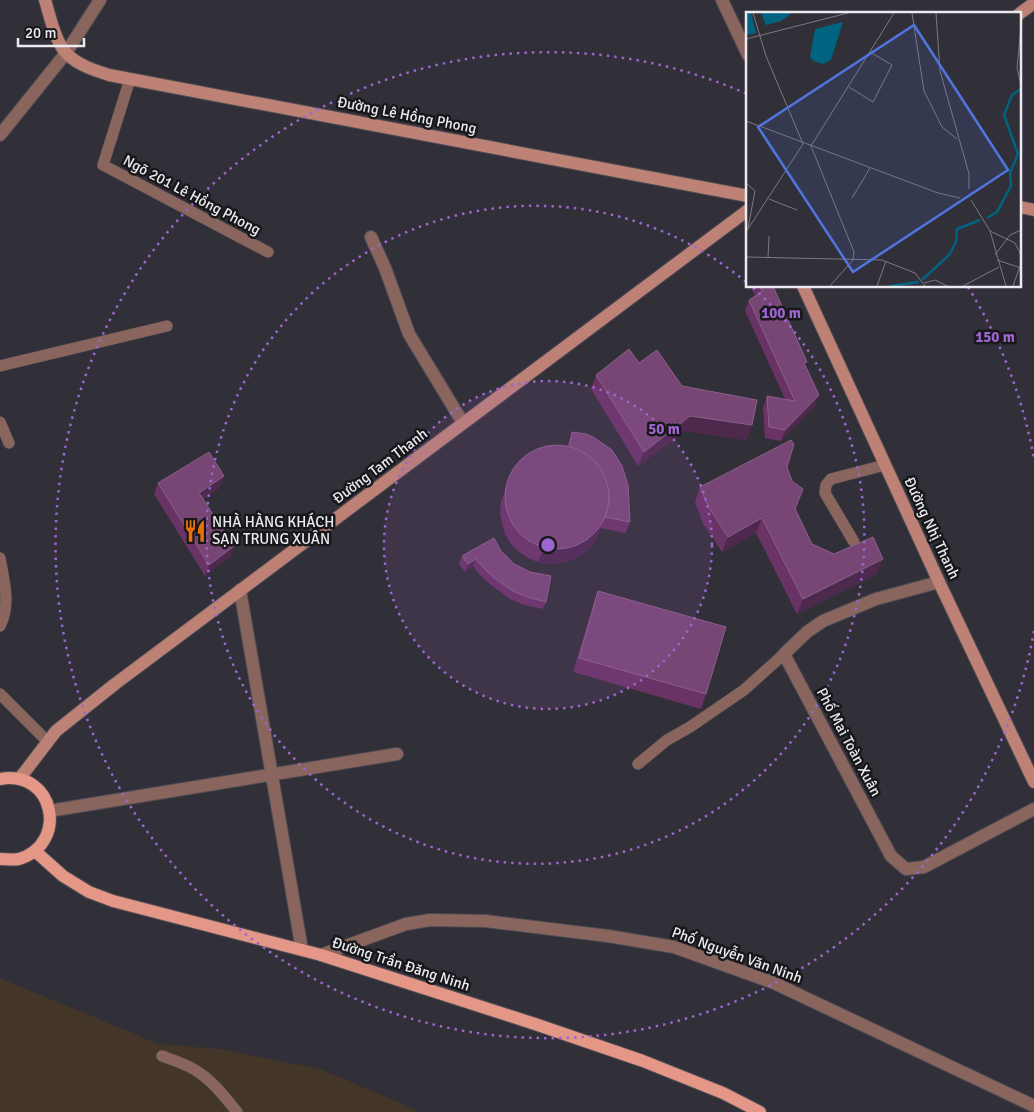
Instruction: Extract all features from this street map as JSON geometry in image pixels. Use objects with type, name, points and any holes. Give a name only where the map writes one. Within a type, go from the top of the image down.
[{"type":"main road","points":[[0,779],[20,778],[36,786],[47,801],[51,819],[46,837],[35,851],[18,859],[0,859]]},
{"type":"main road","name":"Đường Trần Đăng Ninh","points":[[35,851],[64,876],[89,892],[113,901],[302,950],[534,1024],[643,1061],[723,1093],[755,1111]]},
{"type":"street","points":[[45,0],[58,39],[66,53]]},
{"type":"street","points":[[0,135],[66,53],[100,0]]},
{"type":"street","points":[[722,0],[746,50]]},
{"type":"street","points":[[1022,12],[1034,3]]},
{"type":"street","name":"Đường Lê Hồng Phong","points":[[66,53],[92,70],[109,75],[746,196]]},
{"type":"street","name":"Đường Tam Thanh","points":[[20,778],[56,731],[115,684],[746,211]]},
{"type":"street","points":[[371,237],[410,334],[463,423]]},
{"type":"street","name":"Đường Nhị Thanh","points":[[803,288],[1034,782]]},
{"type":"street","points":[[784,654],[807,632],[823,621],[876,599],[939,582]]},
{"type":"street","points":[[240,590],[302,950]]},
{"type":"street","name":"Phố Mai Toàn Xuân","points":[[784,654],[891,856],[906,869],[924,867],[1034,809]]},
{"type":"street","points":[[49,811],[397,754]]},
{"type":"street","name":"Phố Nguyễn Văn Ninh","points":[[321,956],[406,924],[430,920],[485,921],[608,936],[674,947],[774,983],[1034,1106]]},
{"type":"lane","name":"Ngõ 201 Lê Hồng Phong","points":[[130,79],[103,165],[268,252]]},
{"type":"lane","points":[[0,366],[167,326]]},
{"type":"lane","points":[[0,422],[9,443]]},
{"type":"lane","points":[[854,542],[825,493],[826,485],[831,479],[885,465]]},
{"type":"lane","points":[[0,558],[7,600],[0,626]]},
{"type":"lane","points":[[638,764],[667,740],[690,727],[744,690],[784,654]]},
{"type":"lane","points":[[0,694],[48,742]]},
{"type":"lane","points":[[162,1056],[195,1070],[210,1082],[237,1112]]},
{"type":"shaded area","points":[[0,978],[159,1044],[219,1049],[320,1069],[419,1112],[0,1112]]},
{"type":"building","points":[[761,288],[774,288],[807,362],[804,363],[819,395],[785,430],[769,427],[767,396],[795,401],[749,300],[762,292]]},
{"type":"building","points":[[629,349],[639,363],[657,350],[682,386],[757,400],[752,425],[690,416],[644,452],[596,375]]},
{"type":"building","points":[[572,432],[593,437],[612,450],[622,466],[628,485],[630,522],[605,517],[609,502],[606,480],[595,461],[586,454],[569,447]]},
{"type":"building","points":[[791,440],[794,444],[787,467],[792,481],[803,489],[795,509],[812,544],[834,554],[873,537],[883,559],[803,599],[762,518],[728,537],[709,508],[700,487]]},
{"type":"building","points":[[557,445],[577,449],[586,454],[600,468],[605,477],[609,497],[605,517],[600,526],[586,540],[577,545],[557,549],[537,545],[528,540],[514,526],[509,517],[505,497],[509,477],[514,468],[528,454],[537,449]]},
{"type":"building","name":"NHÀ HÀNG KHÁCH SẠN TRUNG XUÂN","points":[[209,452],[224,476],[199,493],[234,546],[209,565],[158,483]]},
{"type":"building","points":[[494,538],[501,551],[514,564],[530,572],[551,576],[546,602],[513,591],[493,577],[476,559],[468,564],[462,556]]},
{"type":"building","points":[[598,591],[726,627],[706,694],[579,658]]},
{"type":"place","name":"NHÀ HÀNG KHÁCH SẠN TRUNG XUÂN","points":[[195,531]]}]
